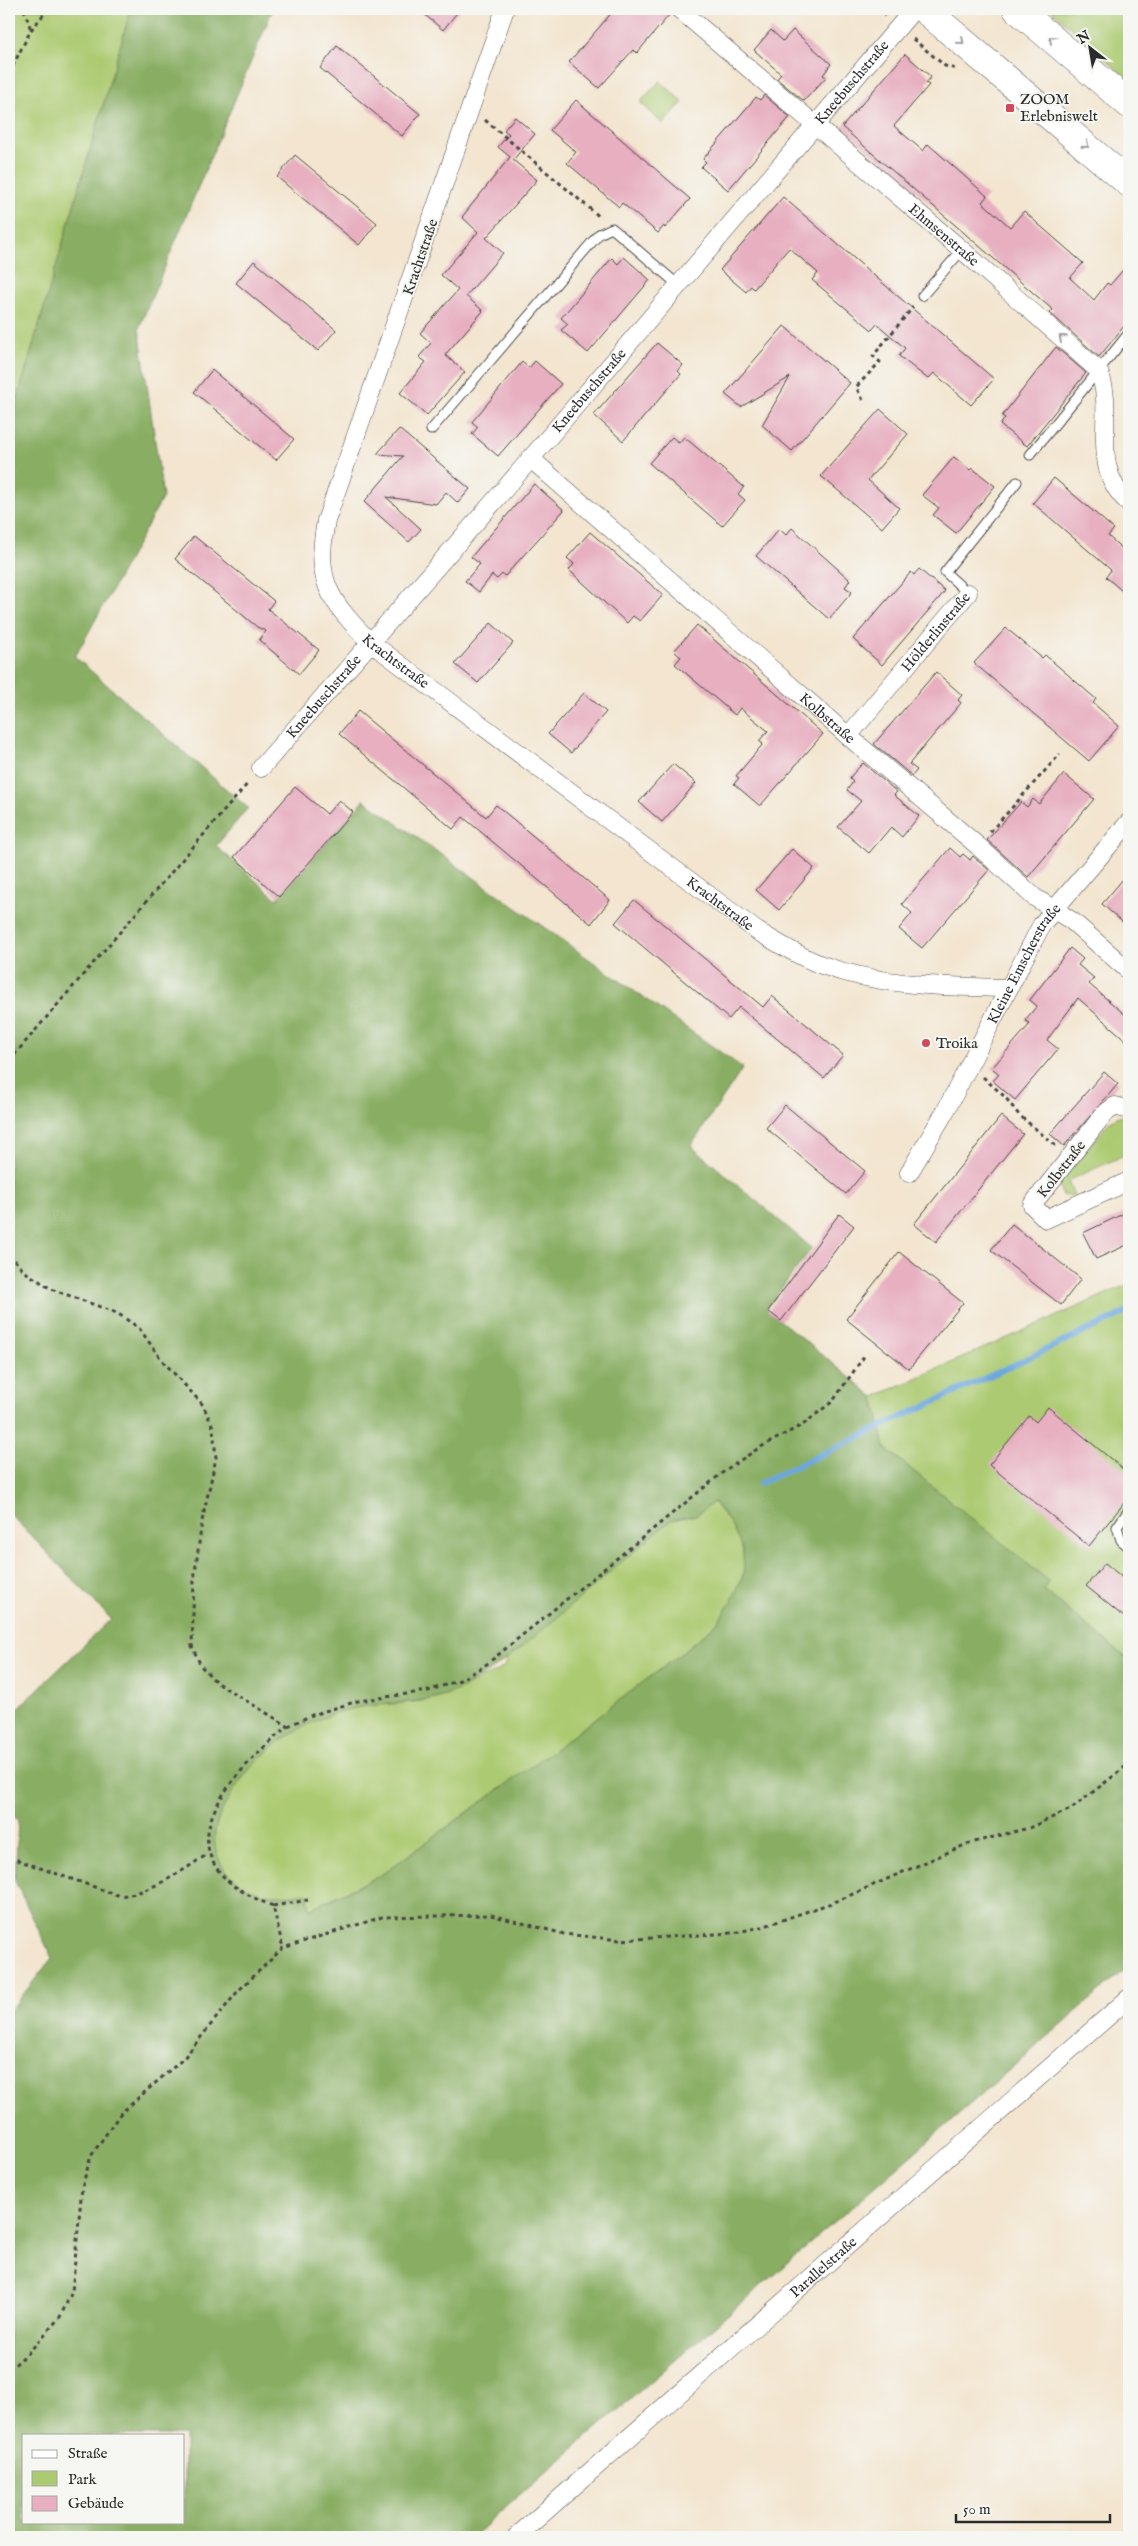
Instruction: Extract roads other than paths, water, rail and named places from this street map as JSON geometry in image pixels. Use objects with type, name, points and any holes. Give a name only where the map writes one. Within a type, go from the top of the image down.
[{"type":"main road","points":[[924,9],[1129,183]]},
{"type":"main road","points":[[1018,9],[1129,104]]},
{"type":"street","name":"Krachtstraße","points":[[506,9],[326,520],[321,555],[326,582],[345,616],[370,642],[757,930],[821,965],[860,976],[907,984],[1008,988]]},
{"type":"street","name":"Ehmsenstraße","points":[[679,9],[962,250],[1098,370]]},
{"type":"street","name":"Kneebuschstraße","points":[[261,768],[530,458],[914,9]]},
{"type":"street","points":[[1098,370],[1104,388],[1104,447],[1108,467],[1115,486],[1129,504]]},
{"type":"street","name":"Kolbstraße","points":[[530,458],[848,736],[978,846],[1034,897],[1072,921],[1129,971]]},
{"type":"street","name":"Hölderlinstraße","points":[[848,736],[968,593]]},
{"type":"street","name":"Kleine Emscherstraße","points":[[909,1173],[946,1110],[1042,924],[1129,822]]},
{"type":"street","name":"Kolbstraße","points":[[1129,1110],[1115,1106],[1104,1114],[1032,1206],[1046,1219],[1129,1181]]},
{"type":"street","name":"Parallelstraße","points":[[516,2537],[1129,1998]]},
{"type":"lane","points":[[431,430],[599,234],[612,228],[677,284]]},
{"type":"lane","points":[[922,296],[962,250]]},
{"type":"lane","points":[[1030,455],[1129,333]]},
{"type":"lane","name":"Hölderlinstraße","points":[[968,593],[944,572],[1017,482]]},
{"type":"lane","points":[[1129,1510],[1117,1527],[1121,1540],[1129,1547]]},
{"type":"waterway","points":[[760,1483],[1129,1311]]},
{"type":"place","name":"ZOOM Erlebniswelt","points":[[1010,108]]},
{"type":"place","name":"Troika","points":[[926,1043]]}]
